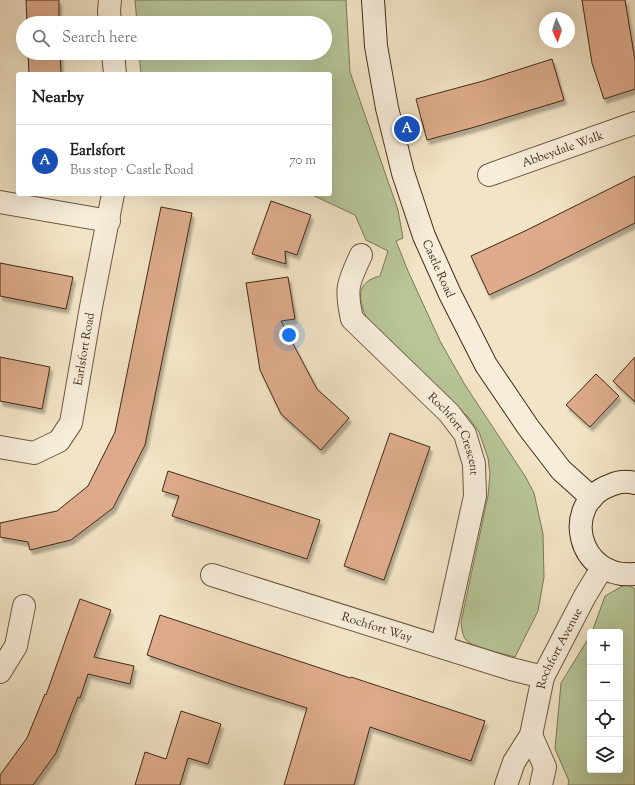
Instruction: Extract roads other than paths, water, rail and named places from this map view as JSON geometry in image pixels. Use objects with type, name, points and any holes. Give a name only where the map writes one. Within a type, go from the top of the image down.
[{"type":"street","points":[[109,16],[110,0]]},
{"type":"street","name":"Castle Road","points":[[373,0],[376,46],[387,108],[403,173],[424,236],[450,294],[486,364],[528,427],[561,470],[592,498]]},
{"type":"street","points":[[114,60],[115,72]]},
{"type":"street","name":"Abbeydale Walk","points":[[489,175],[635,122]]},
{"type":"street","name":"Earlsfort Road","points":[[0,447],[34,453],[59,441],[71,423],[91,307],[113,196]]},
{"type":"street","points":[[0,202],[109,221]]},
{"type":"street","name":"Rochfort Crescent","points":[[361,256],[349,282],[348,300],[352,319],[449,413],[465,434],[474,464],[474,496],[442,646]]},
{"type":"street","points":[[635,483],[618,482],[604,487],[585,507],[581,520],[581,534],[584,547],[592,558],[602,568],[614,573],[627,575],[635,574]]},
{"type":"street","name":"Rochfort Avenue","points":[[506,785],[514,762],[531,735],[543,677],[585,596],[602,568]]},
{"type":"street","name":"Rochfort Way","points":[[212,575],[442,646],[511,669],[543,677]]},
{"type":"street","points":[[0,672],[16,646],[24,606]]},
{"type":"street","points":[[531,735],[545,767],[541,785]]},
{"type":"place","name":"Earlsfort","points":[[407,129]]}]
